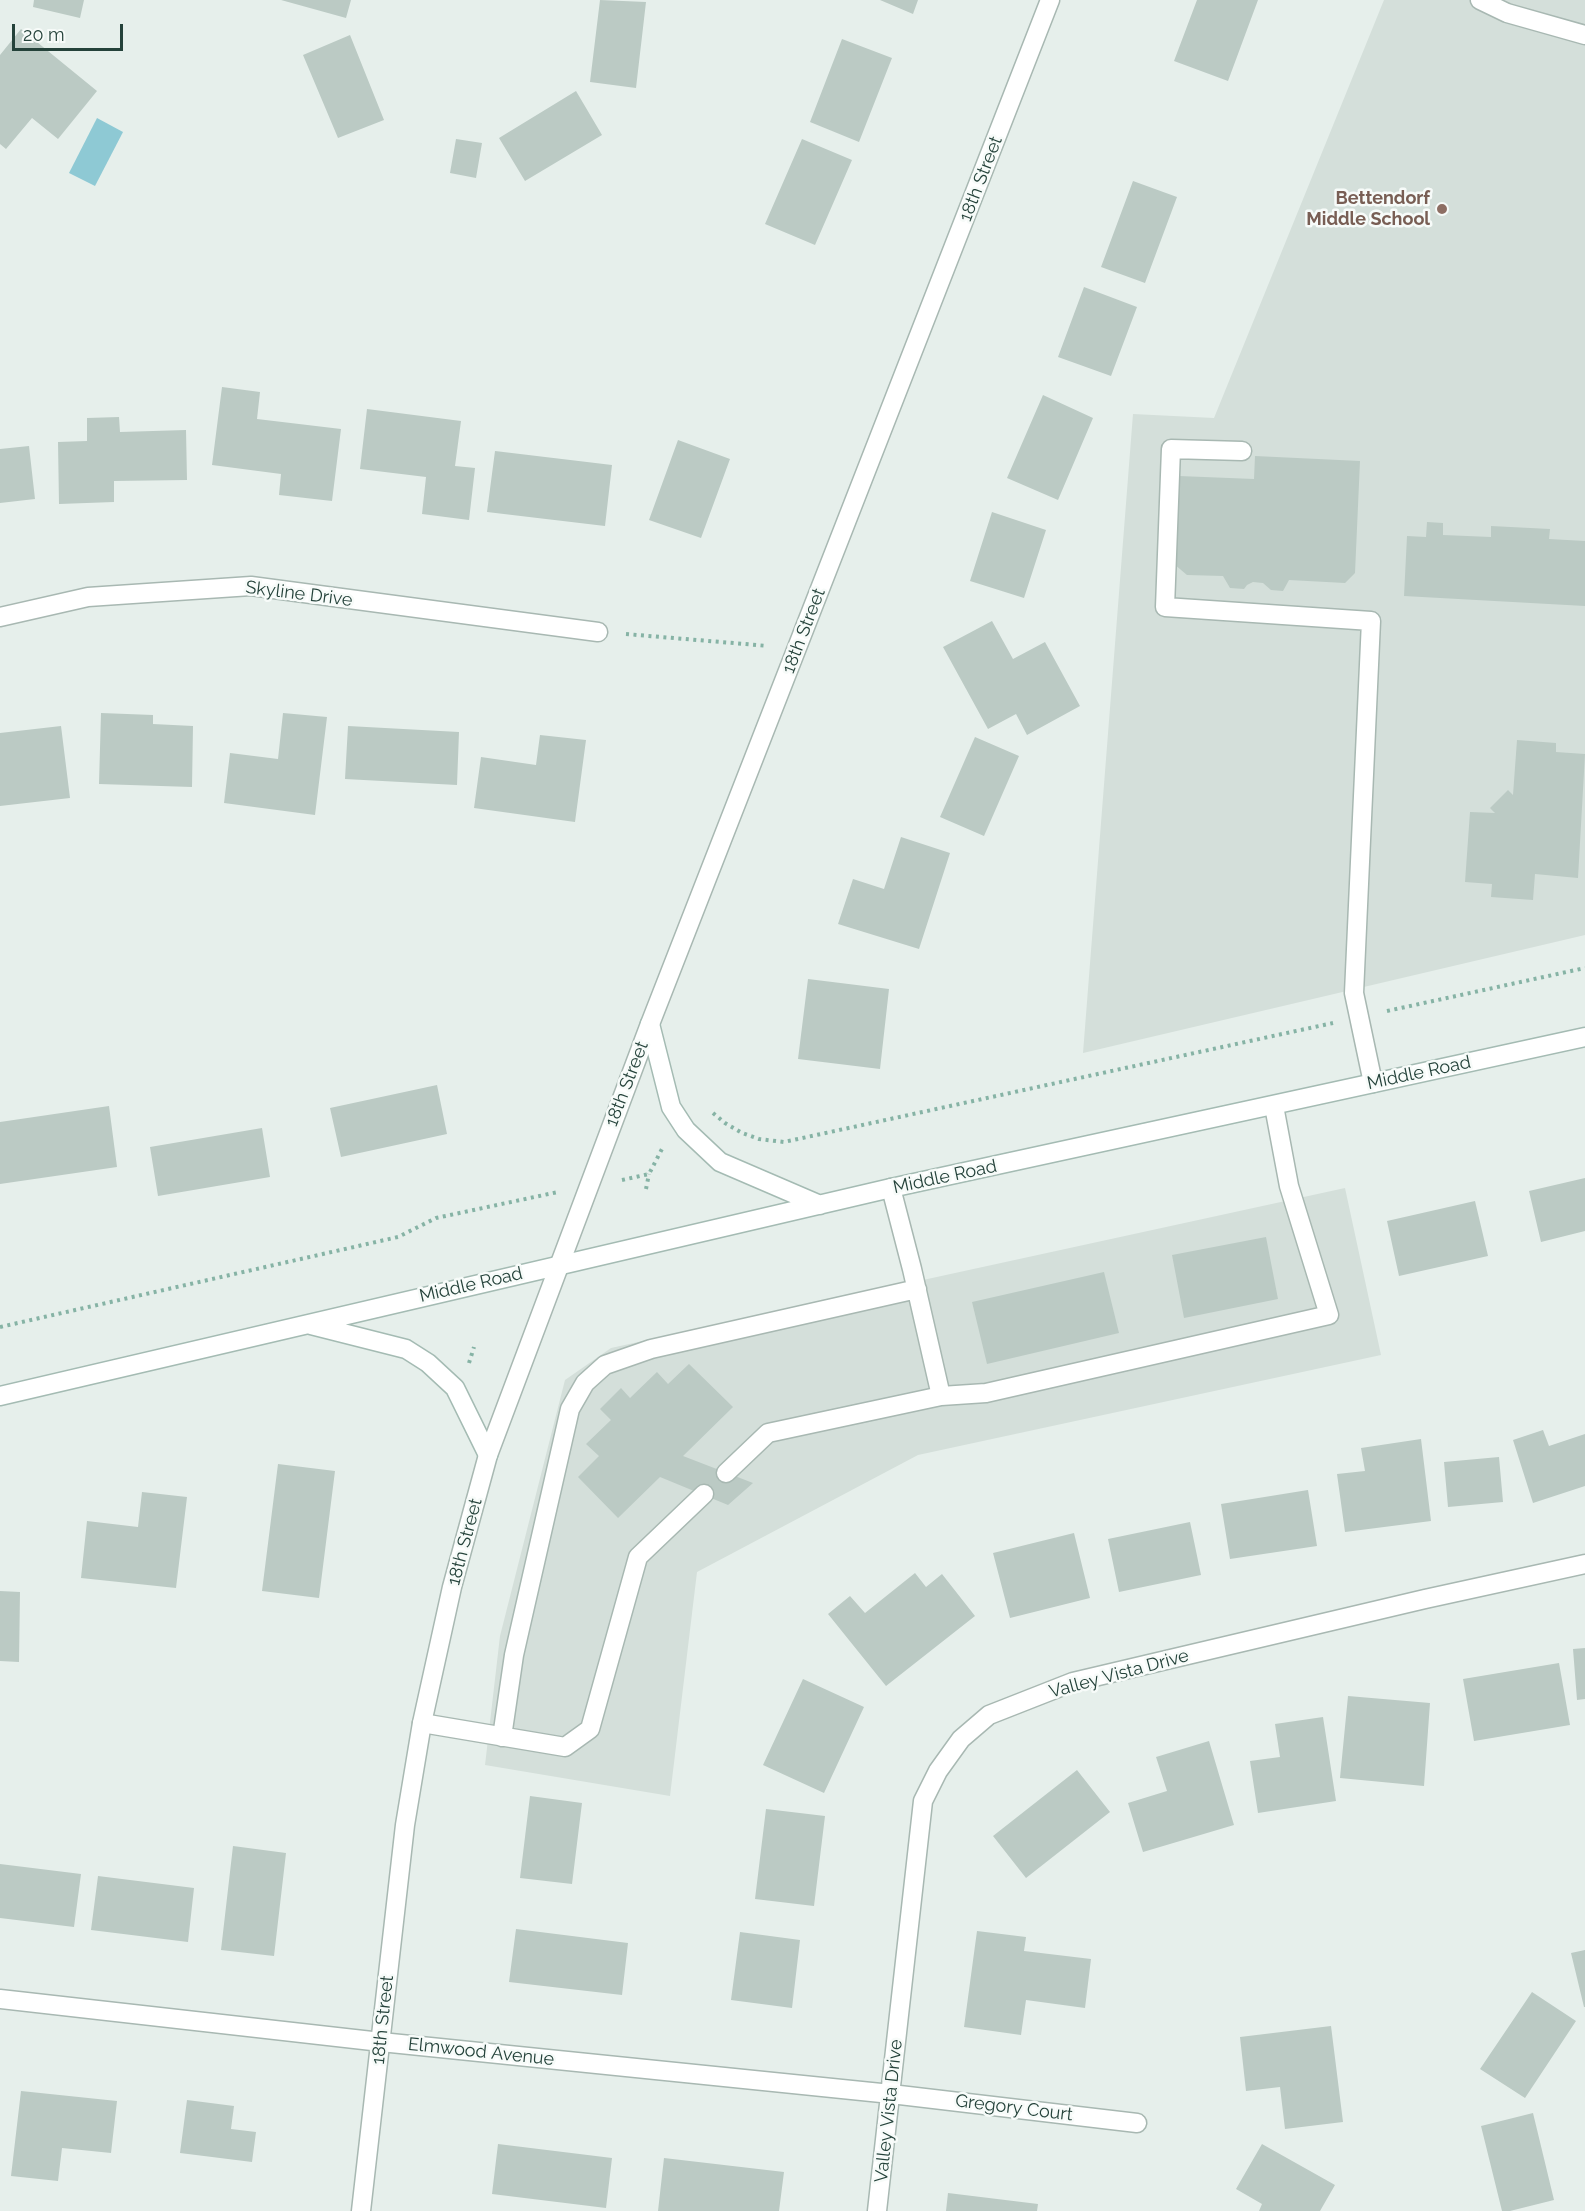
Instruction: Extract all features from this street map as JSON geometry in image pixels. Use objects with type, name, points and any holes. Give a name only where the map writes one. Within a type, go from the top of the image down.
[{"type":"street","name":"18th Street","points":[[362,2211],[405,1825],[422,1723],[452,1587],[488,1455],[650,1024],[1050,0]]},
{"type":"street","points":[[1480,0],[1507,13],[1585,35]]},
{"type":"street","points":[[1242,451],[1171,449],[1166,607],[1371,621],[1354,993],[1374,1083]]},
{"type":"street","name":"Skyline Drive","points":[[0,616],[88,597],[251,586],[598,632]]},
{"type":"street","points":[[650,1024],[671,1107],[686,1130],[720,1162],[819,1204]]},
{"type":"street","name":"Middle Road","points":[[0,1396],[558,1265],[634,1250],[819,1204],[1585,1037]]},
{"type":"street","points":[[726,1473],[768,1433],[941,1396],[986,1393],[1329,1315],[1289,1186],[1274,1106]]},
{"type":"street","points":[[891,1188],[941,1396]]},
{"type":"street","points":[[502,1737],[514,1655],[570,1409],[585,1383],[605,1365],[651,1349],[916,1288]]},
{"type":"street","name":"Middle Road","points":[[306,1324],[406,1349],[428,1363],[455,1388],[488,1455]]},
{"type":"street","points":[[422,1723],[565,1747],[590,1729],[638,1557],[704,1494]]},
{"type":"street","name":"Valley Vista Drive","points":[[877,2211],[923,1801],[938,1771],[961,1739],[989,1715],[1073,1682],[1425,1599],[1585,1564]]},
{"type":"street","name":"Elmwood Avenue","points":[[0,1999],[381,2042],[891,2094]]},
{"type":"street","name":"Gregory Court","points":[[891,2094],[1137,2123]]},
{"type":"path","points":[[598,632],[797,649]]},
{"type":"path","points":[[1390,1010],[1585,968]]},
{"type":"path","points":[[704,1119],[713,1113],[742,1133],[759,1139],[784,1142],[1333,1023]]},
{"type":"path","points":[[646,1189],[649,1174],[665,1144]]},
{"type":"path","points":[[622,1180],[649,1174]]},
{"type":"path","points":[[0,1327],[398,1237],[436,1218],[506,1202]]},
{"type":"path","points":[[468,1367],[474,1347]]},
{"type":"shaded area","points":[[1384,0],[1585,0],[1585,935],[1083,1053],[1133,414],[1214,418]]},
{"type":"shaded area","points":[[1345,1188],[1381,1355],[918,1455],[697,1572],[670,1796],[485,1765],[500,1636],[565,1380],[611,1348]]},
{"type":"water","points":[[97,118],[123,132],[95,186],[69,173]]},
{"type":"building","points":[[34,0],[84,0],[80,18],[33,7]]},
{"type":"building","points":[[281,0],[351,0],[346,18]]},
{"type":"building","points":[[600,0],[646,2],[636,88],[590,82]]},
{"type":"building","points":[[880,0],[918,0],[913,14]]},
{"type":"building","points":[[1197,0],[1258,0],[1228,81],[1174,61]]},
{"type":"building","points":[[21,29],[97,91],[58,139],[32,118],[6,149],[0,144],[0,55]]},
{"type":"building","points":[[350,35],[384,120],[338,138],[303,55]]},
{"type":"building","points":[[842,39],[892,58],[859,142],[810,122]]},
{"type":"building","points":[[576,91],[602,135],[525,181],[499,138]]},
{"type":"building","points":[[456,139],[482,143],[476,178],[450,173]]},
{"type":"building","points":[[802,139],[852,160],[815,245],[765,224]]},
{"type":"building","points":[[1133,181],[1177,197],[1145,283],[1101,267]]},
{"type":"building","points":[[1084,287],[1137,307],[1111,376],[1058,357]]},
{"type":"building","points":[[222,387],[260,392],[257,419],[341,429],[332,501],[279,495],[281,474],[212,465]]},
{"type":"building","points":[[1043,395],[1093,418],[1058,500],[1007,478]]},
{"type":"building","points":[[367,409],[461,421],[455,466],[475,468],[469,520],[422,514],[426,477],[360,469]]},
{"type":"building","points":[[119,417],[120,432],[186,430],[187,480],[114,481],[114,502],[59,504],[58,442],[87,441],[87,418]]},
{"type":"building","points":[[678,440],[730,459],[701,538],[649,520]]},
{"type":"building","points":[[29,446],[35,499],[0,503],[0,449]]},
{"type":"building","points":[[495,451],[612,465],[605,526],[487,512]]},
{"type":"building","points":[[1255,456],[1360,461],[1355,573],[1345,583],[1289,580],[1283,591],[1271,590],[1263,583],[1253,582],[1244,589],[1230,588],[1223,576],[1187,575],[1174,564],[1179,476],[1254,479]]},
{"type":"building","points":[[992,512],[1046,530],[1024,598],[970,581]]},
{"type":"building","points":[[1427,522],[1443,523],[1443,535],[1491,537],[1491,526],[1550,529],[1549,539],[1585,541],[1585,606],[1404,596],[1407,536],[1426,537]]},
{"type":"building","points":[[992,621],[1013,659],[1045,642],[1080,706],[1027,735],[1016,714],[988,729],[943,647]]},
{"type":"building","points":[[101,713],[153,715],[153,724],[193,726],[192,787],[99,784]]},
{"type":"building","points":[[283,713],[327,717],[315,815],[224,803],[230,753],[278,759]]},
{"type":"building","points":[[61,726],[70,798],[0,806],[0,733]]},
{"type":"building","points":[[348,726],[459,732],[457,785],[345,779]]},
{"type":"building","points":[[540,735],[586,740],[575,822],[474,808],[481,757],[536,765]]},
{"type":"building","points":[[975,737],[1019,756],[984,836],[940,817]]},
{"type":"building","points":[[1517,740],[1556,743],[1556,752],[1585,754],[1578,878],[1535,874],[1533,900],[1491,897],[1492,884],[1465,882],[1470,812],[1495,813],[1490,808],[1508,790],[1513,795]]},
{"type":"building","points":[[901,837],[950,853],[919,949],[838,924],[853,879],[884,889]]},
{"type":"building","points":[[808,979],[889,989],[880,1069],[798,1059]]},
{"type":"building","points":[[437,1085],[447,1134],[341,1157],[330,1108]]},
{"type":"building","points":[[109,1106],[117,1167],[0,1184],[0,1122]]},
{"type":"building","points":[[262,1128],[270,1177],[158,1196],[150,1147]]},
{"type":"building","points":[[1585,1178],[1585,1231],[1541,1242],[1529,1191]]},
{"type":"building","points":[[1475,1201],[1488,1256],[1399,1276],[1387,1221]]},
{"type":"building","points":[[1266,1237],[1278,1299],[1184,1318],[1172,1255]]},
{"type":"building","points":[[1104,1272],[1119,1333],[987,1364],[972,1302]]},
{"type":"building","points":[[689,1364],[733,1407],[683,1456],[753,1483],[728,1505],[660,1477],[618,1518],[578,1477],[599,1456],[586,1444],[611,1420],[600,1409],[621,1388],[630,1398],[657,1372],[668,1384]]},
{"type":"building","points":[[1543,1430],[1549,1446],[1585,1434],[1585,1486],[1533,1503],[1513,1440]]},
{"type":"building","points":[[1421,1439],[1431,1521],[1345,1532],[1337,1474],[1365,1471],[1361,1448]]},
{"type":"building","points":[[1499,1457],[1503,1502],[1448,1507],[1444,1462]]},
{"type":"building","points":[[278,1464],[335,1471],[319,1598],[262,1591]]},
{"type":"building","points":[[1308,1490],[1317,1546],[1230,1559],[1221,1504]]},
{"type":"building","points":[[142,1492],[187,1497],[176,1588],[81,1578],[87,1521],[138,1527]]},
{"type":"building","points":[[1190,1522],[1201,1575],[1119,1592],[1108,1539]]},
{"type":"building","points":[[1074,1533],[1090,1598],[1010,1618],[993,1553]]},
{"type":"building","points":[[915,1573],[926,1587],[942,1574],[975,1616],[886,1686],[828,1614],[850,1596],[865,1613]]},
{"type":"building","points":[[0,1591],[20,1592],[19,1662],[0,1661]]},
{"type":"building","points":[[1585,1648],[1585,1699],[1577,1700],[1573,1649]]},
{"type":"building","points":[[1559,1663],[1570,1725],[1474,1741],[1463,1679]]},
{"type":"building","points":[[803,1679],[864,1707],[824,1793],[763,1765]]},
{"type":"building","points":[[1348,1696],[1430,1703],[1424,1786],[1340,1778]]},
{"type":"building","points":[[1323,1717],[1336,1801],[1258,1813],[1250,1761],[1280,1757],[1275,1724]]},
{"type":"building","points":[[1209,1741],[1234,1825],[1143,1852],[1128,1803],[1167,1791],[1156,1757]]},
{"type":"building","points":[[1077,1770],[1110,1812],[1026,1878],[993,1836]]},
{"type":"building","points":[[530,1796],[582,1803],[572,1884],[520,1878]]},
{"type":"building","points":[[766,1809],[825,1816],[814,1906],[755,1899]]},
{"type":"building","points":[[233,1846],[286,1853],[274,1956],[221,1950]]},
{"type":"building","points":[[0,1864],[81,1874],[74,1927],[0,1918]]},
{"type":"building","points":[[98,1876],[194,1888],[188,1942],[91,1930]]},
{"type":"building","points":[[516,1929],[628,1943],[622,1995],[509,1982]]},
{"type":"building","points":[[977,1931],[1026,1937],[1024,1951],[1091,1959],[1085,2008],[1026,2000],[1021,2035],[964,2027]]},
{"type":"building","points":[[740,1932],[800,1940],[792,2008],[731,2000]]},
{"type":"building","points":[[1585,1950],[1585,2007],[1584,2007],[1571,1953]]},
{"type":"building","points":[[1532,1992],[1576,2021],[1525,2098],[1480,2069]]},
{"type":"building","points":[[1331,2026],[1343,2122],[1285,2129],[1280,2087],[1246,2091],[1240,2037]]},
{"type":"building","points":[[21,2091],[117,2101],[111,2153],[62,2148],[58,2181],[11,2176]]},
{"type":"building","points":[[187,2100],[234,2106],[231,2129],[256,2132],[252,2162],[180,2153]]},
{"type":"building","points":[[1533,2113],[1554,2200],[1502,2211],[1481,2126]]},
{"type":"building","points":[[498,2144],[612,2158],[606,2208],[492,2194]]},
{"type":"building","points":[[1262,2144],[1335,2185],[1320,2211],[1259,2211],[1262,2204],[1236,2189]]},
{"type":"building","points":[[664,2158],[784,2172],[779,2211],[658,2211]]},
{"type":"building","points":[[948,2193],[1038,2204],[1037,2211],[946,2211]]},
{"type":"place","name":"Bettendorf Middle School","points":[[1442,209]]}]
